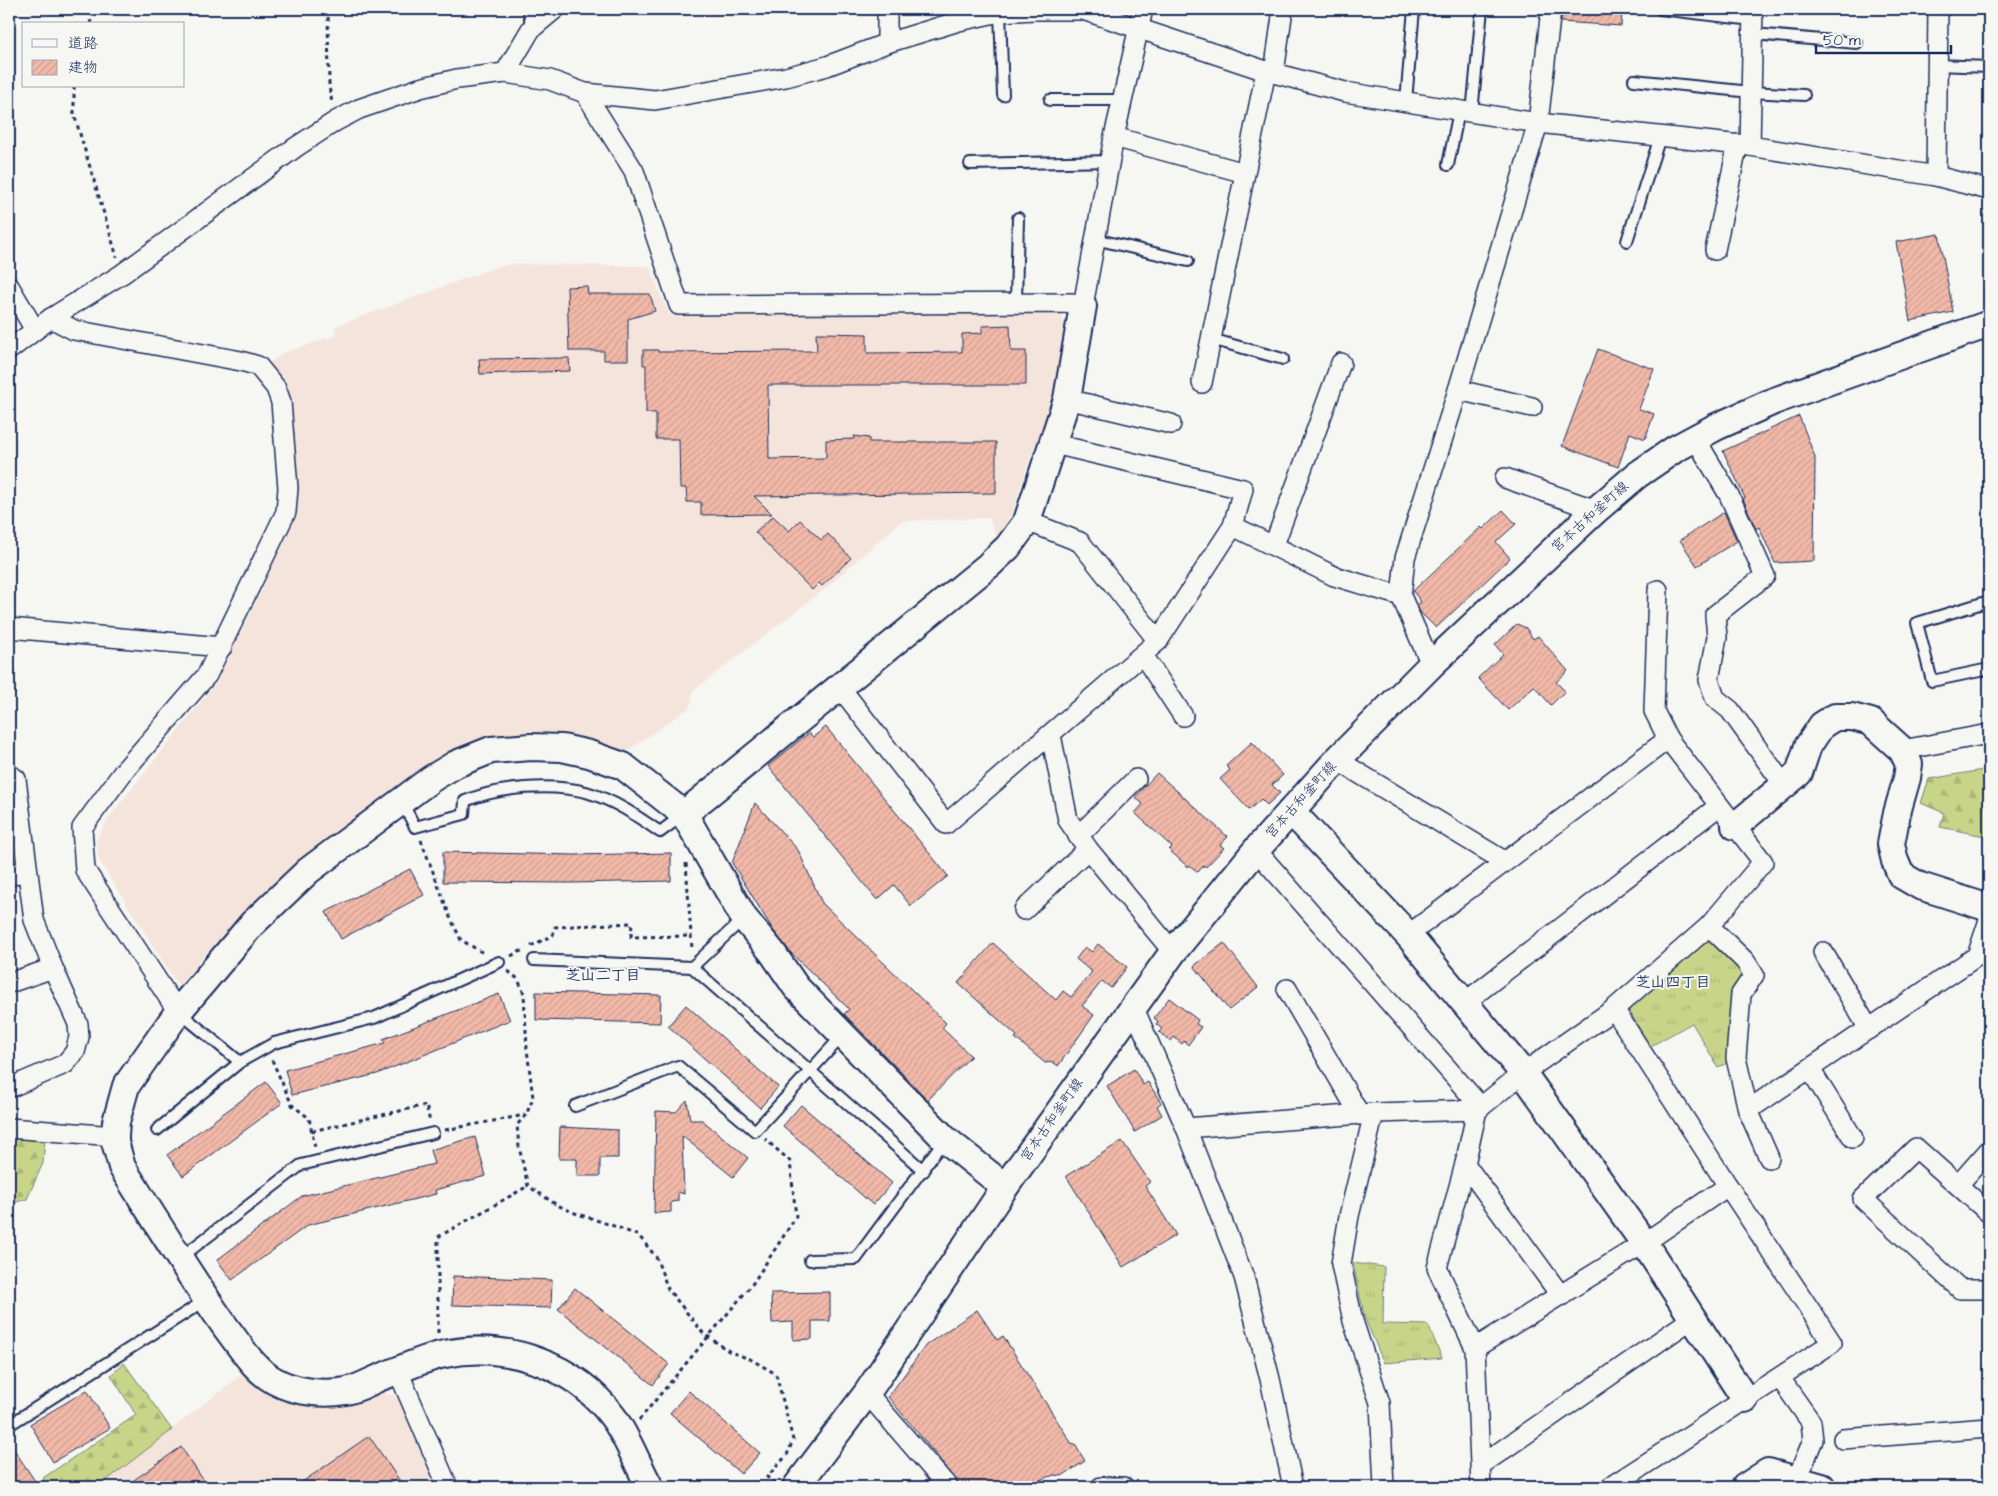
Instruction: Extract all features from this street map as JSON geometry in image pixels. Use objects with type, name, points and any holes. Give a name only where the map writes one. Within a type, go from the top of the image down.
[{"type":"street","points":[[505,74],[532,28],[555,9]]},
{"type":"street","points":[[887,9],[887,43]]},
{"type":"street","points":[[684,814],[989,565],[1008,547],[1027,521],[1054,444],[1067,399],[1114,137],[1143,9]]},
{"type":"street","points":[[1202,383],[1245,173],[1270,72],[1283,9]]},
{"type":"street","points":[[1433,663],[1426,653],[1401,596],[1405,558],[1458,390],[1538,123],[1552,9]]},
{"type":"street","points":[[1936,176],[1938,9]]},
{"type":"street","points":[[9,350],[50,318],[122,274],[296,146],[359,109],[420,88],[457,80],[505,74],[550,80],[585,93],[655,100],[810,71],[887,43],[959,21],[1000,12],[1083,10],[1270,72],[1345,92],[1538,123],[1744,145],[1936,176],[1989,190]]},
{"type":"street","points":[[1715,250],[1744,145],[1751,92],[1753,21]]},
{"type":"street","points":[[585,93],[634,171],[680,305],[1072,303],[1083,306]]},
{"type":"street","points":[[1114,137],[1245,173]]},
{"type":"street","points":[[9,286],[35,330]]},
{"type":"street","points":[[50,318],[74,330],[258,366],[276,388],[281,402],[288,472],[286,512],[207,675],[124,771],[82,828],[84,870],[178,1012]]},
{"type":"street","name":"宮本古和釜町線","points":[[796,1487],[867,1392],[1005,1187],[1173,952],[1291,810],[1433,663],[1596,510],[1637,475],[1675,449],[1774,401],[1989,324]]},
{"type":"street","points":[[1274,545],[1341,363]]},
{"type":"street","points":[[1458,390],[1532,407]]},
{"type":"street","points":[[1067,399],[1171,424]]},
{"type":"street","points":[[1695,438],[1729,495],[1765,576],[1715,615],[1717,638],[1710,666],[1710,680],[1715,698],[1730,710],[1784,785]]},
{"type":"street","points":[[839,686],[946,824],[1158,641],[1233,526],[1243,489],[1054,444]]},
{"type":"street","points":[[1505,478],[1596,510]]},
{"type":"street","points":[[1027,521],[1080,542],[1158,641]]},
{"type":"street","points":[[1233,526],[1334,576],[1401,596]]},
{"type":"street","points":[[1481,1487],[1475,1348],[1437,1268],[1479,1109],[1523,1073],[1614,1009],[1710,926],[1763,862],[1668,739],[1654,710],[1658,590]]},
{"type":"street","points":[[9,628],[222,647]]},
{"type":"street","points":[[1143,654],[1183,716]]},
{"type":"street","points":[[1464,1003],[1727,816],[1784,785],[1799,773],[1808,746],[1822,725],[1835,717],[1852,717],[1871,722],[1902,750],[1908,764],[1907,778],[1891,844],[1901,875],[1920,886],[1989,908]]},
{"type":"street","points":[[1902,750],[1989,734]]},
{"type":"street","points":[[1051,735],[1068,820],[1083,842],[1173,952]]},
{"type":"street","points":[[1408,934],[1668,739]]},
{"type":"street","points":[[650,1487],[614,1418],[601,1403],[574,1379],[549,1366],[508,1353],[473,1350],[443,1354],[347,1391],[320,1393],[289,1387],[270,1378],[250,1360],[206,1300],[122,1167],[115,1136],[116,1122],[126,1086],[178,1012],[245,932],[308,871],[431,779],[456,764],[491,750],[512,747],[562,748],[589,754],[623,766],[684,814],[744,918],[772,952],[796,987],[946,1139],[1005,1187]]},
{"type":"street","points":[[1338,760],[1504,861]]},
{"type":"street","points":[[9,774],[16,779],[34,920],[52,968],[78,1024],[79,1037],[75,1052],[65,1064],[9,1088]]},
{"type":"street","points":[[1024,910],[1136,779]]},
{"type":"street","points":[[1291,810],[1408,934],[1523,1073],[1644,1243],[1745,1399]]},
{"type":"street","points":[[1256,850],[1479,1109]]},
{"type":"street","points":[[9,876],[27,870]]},
{"type":"street","points":[[1748,1110],[1977,956],[1989,920]]},
{"type":"street","points":[[1710,926],[1745,961],[1754,975],[1742,994],[1736,1058],[1748,1110],[1769,1158]]},
{"type":"street","points":[[1823,952],[1869,1029]]},
{"type":"street","points":[[9,983],[52,968]]},
{"type":"street","points":[[1287,989],[1367,1114],[1341,1264],[1353,1321],[1380,1403],[1384,1487]]},
{"type":"street","points":[[1133,1006],[1186,1128],[1244,1277],[1270,1379],[1293,1487]]},
{"type":"street","points":[[1610,1487],[1832,1343],[1614,1009]]},
{"type":"street","points":[[1810,1069],[1853,1138]]},
{"type":"street","points":[[1186,1128],[1367,1114],[1479,1109]]},
{"type":"street","points":[[9,1128],[115,1136]]},
{"type":"street","points":[[1989,1213],[1916,1148],[1863,1199],[1960,1289],[1989,1288]]},
{"type":"street","points":[[1958,1185],[1989,1150]]},
{"type":"street","points":[[1465,1164],[1561,1296]]},
{"type":"street","points":[[1475,1348],[1644,1243],[1728,1186]]},
{"type":"street","points":[[1481,1465],[1693,1318]]},
{"type":"street","points":[[398,1371],[448,1487]]},
{"type":"street","points":[[1780,1378],[1811,1422],[1813,1440],[1797,1479]]},
{"type":"street","points":[[867,1392],[948,1487]]},
{"type":"street","points":[[1843,1439],[1989,1428]]},
{"type":"street","points":[[1745,1487],[1768,1472],[1822,1487]]},
{"type":"lane","points":[[529,9],[532,28]]},
{"type":"lane","points":[[1406,101],[1414,9]]},
{"type":"lane","points":[[1448,164],[1465,112],[1482,9]]},
{"type":"lane","points":[[1660,9],[1753,21],[1857,43]]},
{"type":"lane","points":[[1000,12],[1003,95]]},
{"type":"lane","points":[[1936,65],[1989,67]]},
{"type":"lane","points":[[1634,80],[1751,92],[1804,95]]},
{"type":"lane","points":[[1050,100],[1123,100]]},
{"type":"lane","points":[[1627,241],[1660,137]]},
{"type":"lane","points":[[970,164],[1111,161]]},
{"type":"lane","points":[[1016,303],[1018,218]]},
{"type":"lane","points":[[1095,239],[1188,261]]},
{"type":"lane","points":[[1211,339],[1283,359]]},
{"type":"lane","points":[[1989,601],[1917,623],[1932,682],[1989,669]]},
{"type":"lane","points":[[402,802],[415,827],[464,814],[465,801],[484,793],[530,788],[586,792],[632,812],[660,832],[684,814]]},
{"type":"lane","points":[[692,967],[744,918]]},
{"type":"lane","points":[[534,960],[692,967],[924,1171]]},
{"type":"lane","points":[[157,1130],[240,1062],[274,1043],[374,1018],[499,962]]},
{"type":"lane","points":[[178,1012],[240,1062]]},
{"type":"lane","points":[[575,1106],[678,1066],[755,1131],[843,1035]]},
{"type":"lane","points":[[180,1258],[301,1165],[433,1132]]},
{"type":"lane","points":[[810,1260],[856,1259],[924,1171],[946,1139]]},
{"type":"lane","points":[[9,1425],[206,1300]]},
{"type":"path","points":[[91,22],[94,9]]},
{"type":"path","points":[[328,9],[328,86],[336,121]]},
{"type":"path","points":[[74,88],[74,114],[122,274]]},
{"type":"path","points":[[415,827],[450,918],[461,940],[499,962],[518,980],[524,994],[527,1049],[533,1098],[526,1115],[517,1125],[519,1147],[528,1186],[557,1205],[639,1236],[656,1256],[668,1289],[683,1310],[708,1336],[730,1352],[750,1359],[776,1374],[793,1440],[787,1454],[767,1477]]},
{"type":"path","points":[[686,862],[692,936],[692,967]]},
{"type":"path","points":[[499,962],[554,934],[555,927],[632,924],[631,937],[692,936]]},
{"type":"path","points":[[266,1048],[292,1105],[309,1118],[317,1161]]},
{"type":"path","points":[[636,1424],[753,1284],[796,1217],[790,1161],[755,1131]]},
{"type":"path","points":[[438,1341],[438,1237],[528,1186]]},
{"type":"shaded area","points":[[511,264],[649,266],[669,314],[1061,314],[1066,329],[1061,385],[1030,458],[1012,513],[997,537],[989,518],[901,521],[826,588],[693,691],[690,707],[626,752],[594,740],[563,734],[531,733],[488,738],[452,751],[425,766],[279,880],[207,952],[179,987],[99,860],[96,839],[111,815],[216,683],[257,600],[296,514],[289,398],[267,365],[283,353],[337,335],[334,327],[496,267]]},
{"type":"shaded area","points":[[245,1372],[335,1405],[349,1404],[384,1393],[397,1396],[437,1487],[98,1487]]},
{"type":"green space","points":[[1989,769],[1989,837],[1940,827],[1944,813],[1921,803],[1929,779]]},
{"type":"green space","points":[[1708,938],[1744,974],[1730,1062],[1718,1067],[1692,1023],[1649,1047],[1629,1010]]},
{"type":"green space","points":[[9,1136],[45,1139],[43,1163],[27,1199],[9,1204]]},
{"type":"green space","points":[[1353,1263],[1384,1267],[1383,1324],[1428,1325],[1442,1358],[1384,1363],[1365,1319]]},
{"type":"green space","points":[[124,1363],[172,1430],[98,1487],[48,1487],[43,1478],[136,1415],[111,1375]]},
{"type":"building","points":[[1562,9],[1622,9],[1621,26],[1561,22]]},
{"type":"building","points":[[1939,234],[1953,312],[1910,321],[1896,242]]},
{"type":"building","points":[[587,286],[588,294],[650,294],[655,311],[628,319],[628,360],[604,360],[604,351],[569,351],[567,287]]},
{"type":"building","points":[[1010,325],[1011,351],[1026,351],[1026,385],[768,385],[769,459],[826,458],[826,440],[854,439],[854,436],[869,438],[869,442],[996,442],[996,493],[754,496],[772,514],[701,515],[701,502],[687,502],[686,488],[680,488],[679,439],[656,439],[656,413],[646,413],[646,365],[643,365],[643,350],[658,350],[658,352],[817,351],[816,333],[825,333],[867,334],[867,353],[962,352],[962,334],[982,333],[982,326]]},
{"type":"building","points":[[1598,349],[1654,369],[1639,409],[1654,414],[1645,439],[1630,433],[1618,467],[1562,446]]},
{"type":"building","points":[[569,358],[570,371],[480,374],[479,359]]},
{"type":"building","points":[[1799,416],[1815,457],[1814,561],[1775,563],[1759,527],[1756,529],[1743,499],[1745,498],[1723,451]]},
{"type":"building","points":[[1503,510],[1516,524],[1496,542],[1510,558],[1436,628],[1420,612],[1417,605],[1421,602],[1413,591],[1481,527],[1483,529]]},
{"type":"building","points":[[1724,512],[1737,541],[1697,566],[1680,540]]},
{"type":"building","points":[[773,516],[789,531],[800,520],[821,540],[828,534],[851,558],[822,586],[819,583],[812,590],[755,532]]},
{"type":"building","points":[[1517,624],[1526,628],[1533,639],[1538,636],[1568,671],[1556,682],[1565,691],[1551,705],[1534,686],[1508,710],[1478,678],[1503,654],[1495,645]]},
{"type":"building","points":[[826,727],[948,876],[911,906],[894,885],[877,900],[768,766],[809,733],[813,737]]},
{"type":"building","points":[[1252,742],[1283,775],[1272,785],[1280,793],[1267,805],[1261,799],[1249,810],[1220,779],[1230,770],[1226,766]]},
{"type":"building","points":[[1157,773],[1228,837],[1220,845],[1224,848],[1206,867],[1204,865],[1198,872],[1189,865],[1188,867],[1169,850],[1172,847],[1135,813],[1143,804],[1135,797]]},
{"type":"building","points":[[755,803],[798,850],[822,903],[946,1023],[942,1028],[971,1056],[928,1100],[844,1014],[849,1009],[791,953],[773,930],[732,863]]},
{"type":"building","points":[[443,852],[574,855],[671,853],[671,881],[570,883],[443,882]]},
{"type":"building","points":[[410,869],[424,895],[341,939],[326,912]]},
{"type":"building","points":[[993,943],[1056,1000],[1063,991],[1071,997],[1092,972],[1076,959],[1085,947],[1092,952],[1098,944],[1127,967],[1111,988],[1102,981],[1082,1006],[1094,1015],[1058,1066],[1053,1062],[1045,1063],[1015,1038],[1017,1036],[958,983]]},
{"type":"building","points":[[1224,943],[1258,987],[1229,1010],[1194,966]]},
{"type":"building","points":[[536,992],[661,995],[660,1023],[536,1020]]},
{"type":"building","points":[[499,994],[510,1020],[377,1074],[292,1095],[285,1070],[385,1043],[383,1039]]},
{"type":"building","points":[[1169,998],[1198,1020],[1196,1024],[1201,1027],[1188,1045],[1184,1041],[1182,1044],[1174,1037],[1171,1041],[1159,1032],[1162,1029],[1156,1024],[1158,1021],[1154,1018]]},
{"type":"building","points":[[686,1005],[778,1087],[760,1108],[668,1026]]},
{"type":"building","points":[[1134,1069],[1143,1085],[1148,1082],[1161,1103],[1157,1106],[1162,1115],[1135,1132],[1107,1086]]},
{"type":"building","points":[[266,1082],[282,1103],[183,1176],[167,1155]]},
{"type":"building","points":[[687,1100],[690,1120],[702,1120],[748,1158],[733,1177],[682,1136],[684,1194],[678,1192],[678,1201],[671,1202],[671,1212],[654,1213],[656,1111],[676,1112]]},
{"type":"building","points":[[801,1105],[892,1183],[873,1205],[783,1126]]},
{"type":"building","points":[[560,1127],[618,1130],[618,1158],[600,1158],[600,1176],[577,1176],[577,1159],[559,1159]]},
{"type":"building","points":[[475,1137],[486,1176],[435,1190],[436,1194],[308,1225],[232,1280],[217,1260],[302,1196],[434,1164],[430,1150]]},
{"type":"building","points":[[1122,1141],[1150,1182],[1145,1186],[1176,1235],[1123,1267],[1066,1176]]},
{"type":"building","points":[[453,1276],[552,1280],[551,1308],[452,1305]]},
{"type":"building","points":[[575,1288],[669,1364],[653,1385],[558,1309]]},
{"type":"building","points":[[830,1292],[830,1321],[812,1321],[812,1339],[793,1340],[793,1322],[772,1323],[771,1293]]},
{"type":"building","points":[[977,1310],[997,1340],[1003,1336],[1072,1444],[1074,1443],[1085,1461],[1062,1476],[1054,1475],[1020,1487],[960,1487],[957,1480],[888,1397],[926,1345]]},
{"type":"building","points":[[87,1390],[110,1428],[53,1462],[30,1424]]},
{"type":"building","points":[[689,1391],[760,1453],[741,1474],[670,1413]]},
{"type":"building","points":[[369,1436],[404,1487],[295,1487]]},
{"type":"building","points":[[9,1442],[39,1487],[9,1487]]},
{"type":"building","points":[[181,1447],[208,1487],[124,1487]]},
{"type":"district","name":"芝山二丁目","points":[[603,975]]},
{"type":"district","name":"芝山四丁目","points":[[1673,982]]}]
